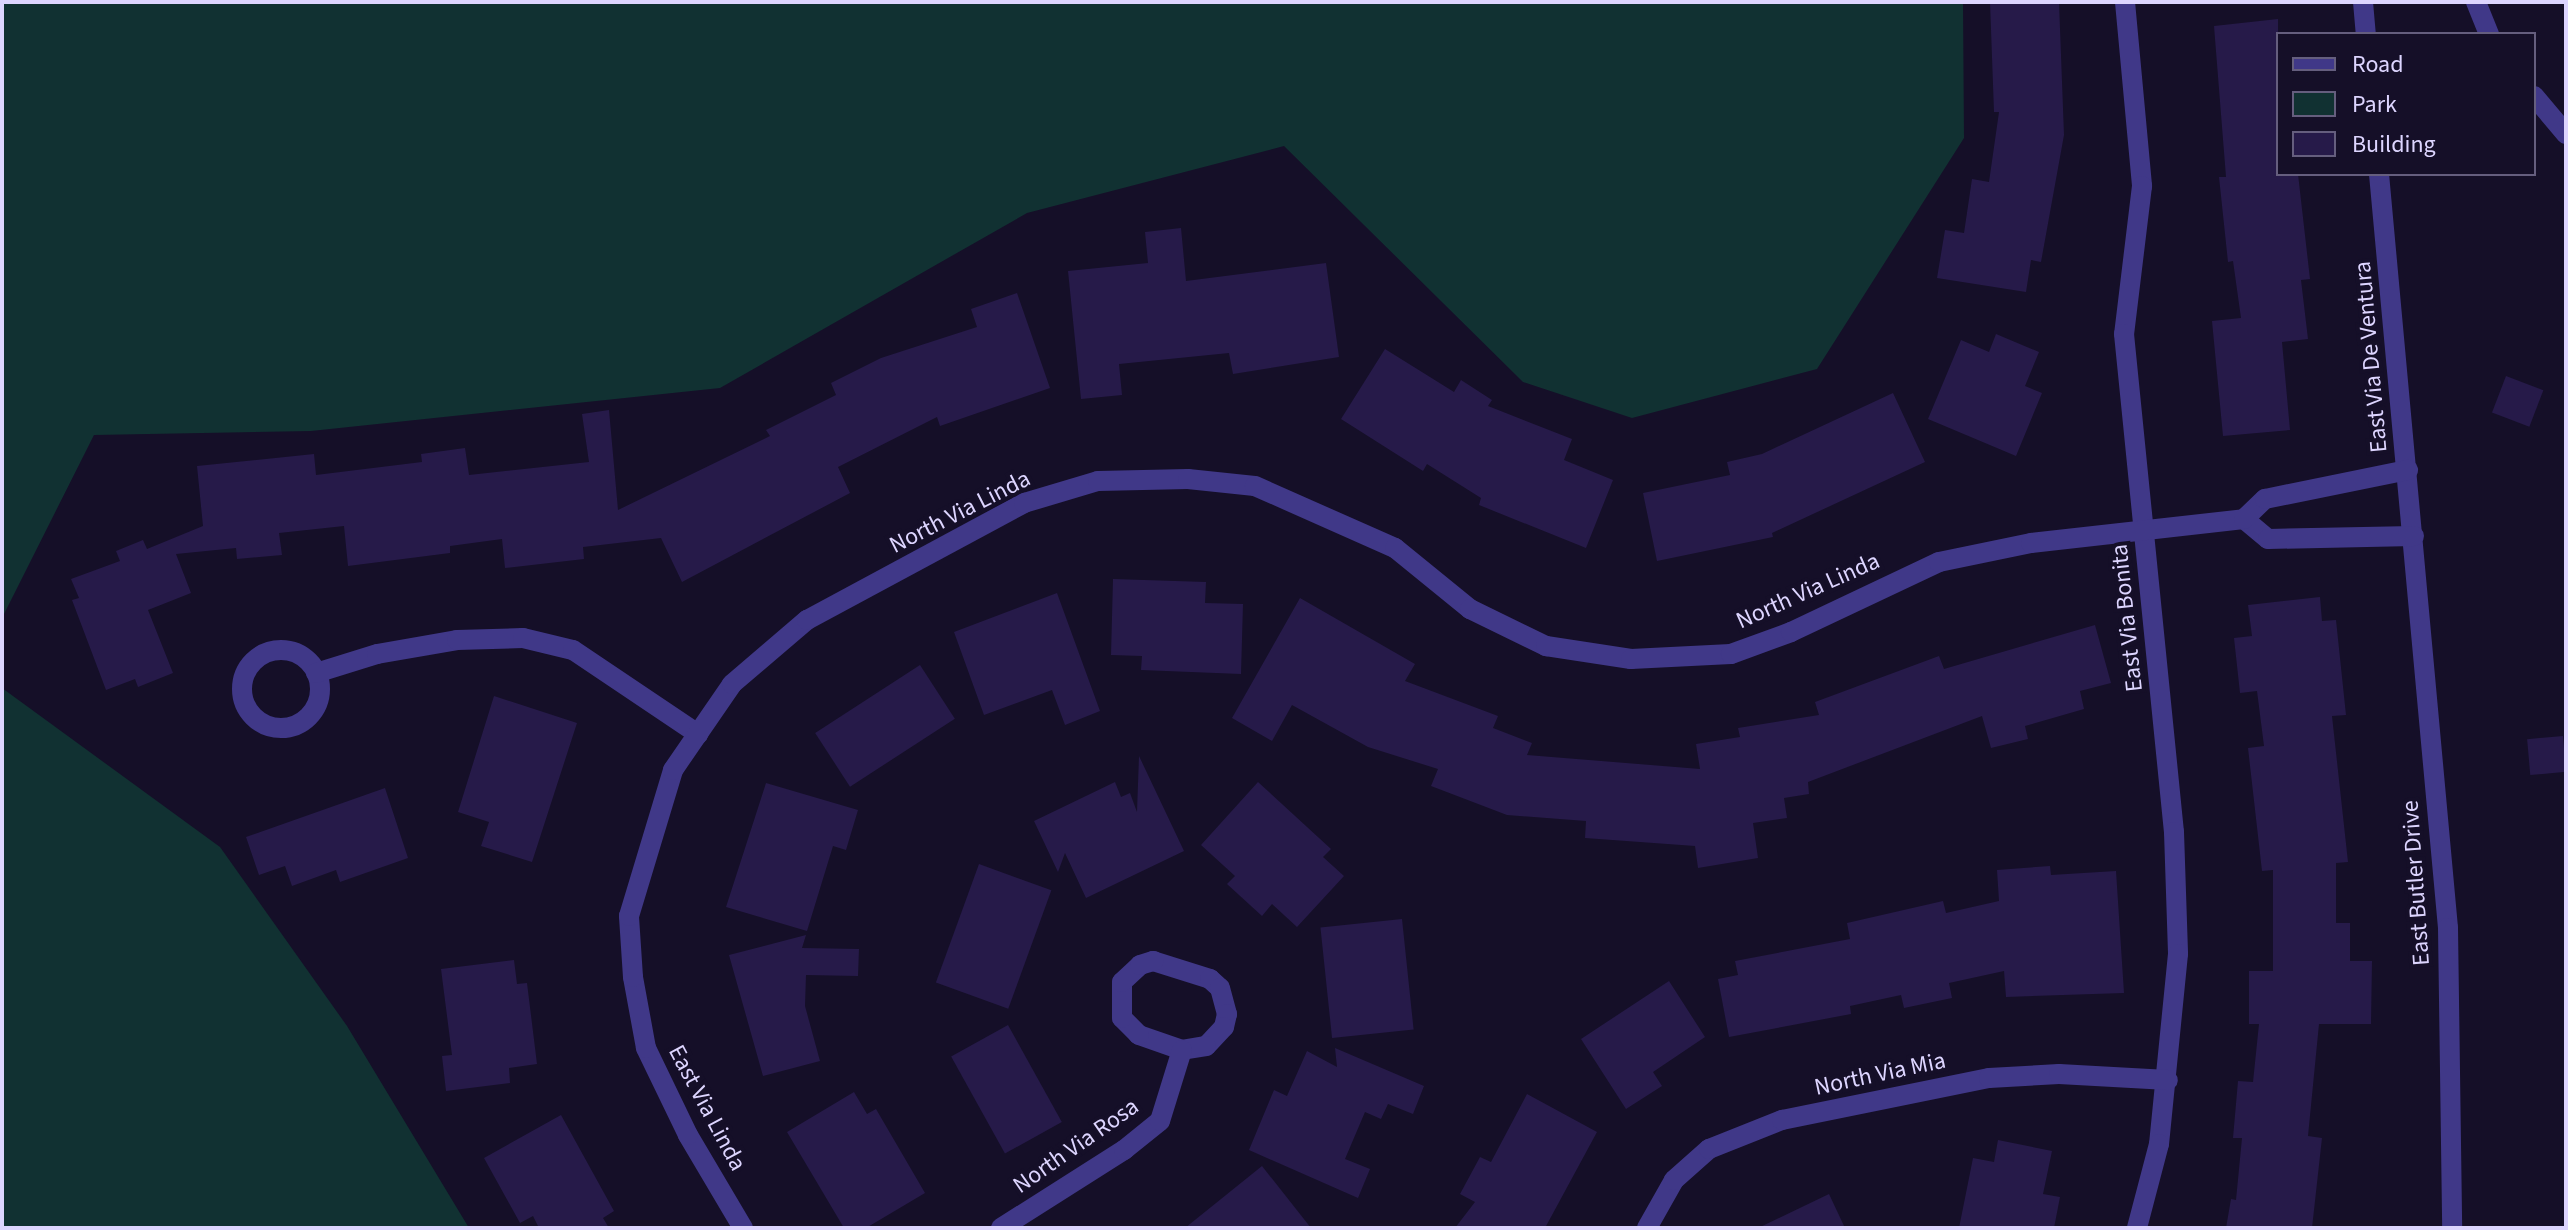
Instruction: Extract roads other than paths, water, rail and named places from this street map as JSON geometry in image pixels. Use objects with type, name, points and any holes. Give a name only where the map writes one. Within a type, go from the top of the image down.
[{"type":"street","name":"East Via Bonita","points":[[2125,2],[2142,186],[2124,334],[2174,832],[2178,954],[2168,1080],[2159,1144],[2137,1228]]},
{"type":"street","points":[[2363,2],[2366,32]]},
{"type":"street","points":[[2476,2],[2488,32]]},
{"type":"street","points":[[2536,98],[2566,134]]},
{"type":"street","name":"East Via De Ventura","points":[[2379,176],[2414,536]]},
{"type":"street","name":"North Via Linda","points":[[698,734],[732,684],[807,620],[1024,503],[1098,481],[1188,479],[1255,486],[1395,548],[1470,609],[1546,646],[1631,659],[1731,654],[1791,632],[1939,562],[2031,543],[2244,519],[2265,499],[2408,470]]},
{"type":"street","points":[[2244,519],[2268,539],[2414,536]]},
{"type":"street","name":"East Butler Drive","points":[[2414,536],[2448,928],[2452,1228]]},
{"type":"street","points":[[316,673],[431,645],[523,638],[573,650],[698,734]]},
{"type":"street","name":"East Via Linda","points":[[698,734],[673,770],[644,855],[629,916],[633,977],[646,1048],[688,1135],[743,1228]]},
{"type":"street","points":[[1166,962],[1210,979],[1226,1000],[1227,1014],[1217,1038],[1206,1046],[1182,1050],[1139,1035],[1122,1018],[1118,994],[1140,965],[1166,962]]},
{"type":"street","name":"North Via Rosa","points":[[1001,1228],[1124,1150],[1160,1121],[1182,1050]]},
{"type":"street","name":"North Via Mia","points":[[1647,1228],[1674,1180],[1709,1149],[1782,1120],[1989,1078],[2059,1074],[2168,1080]]}]
